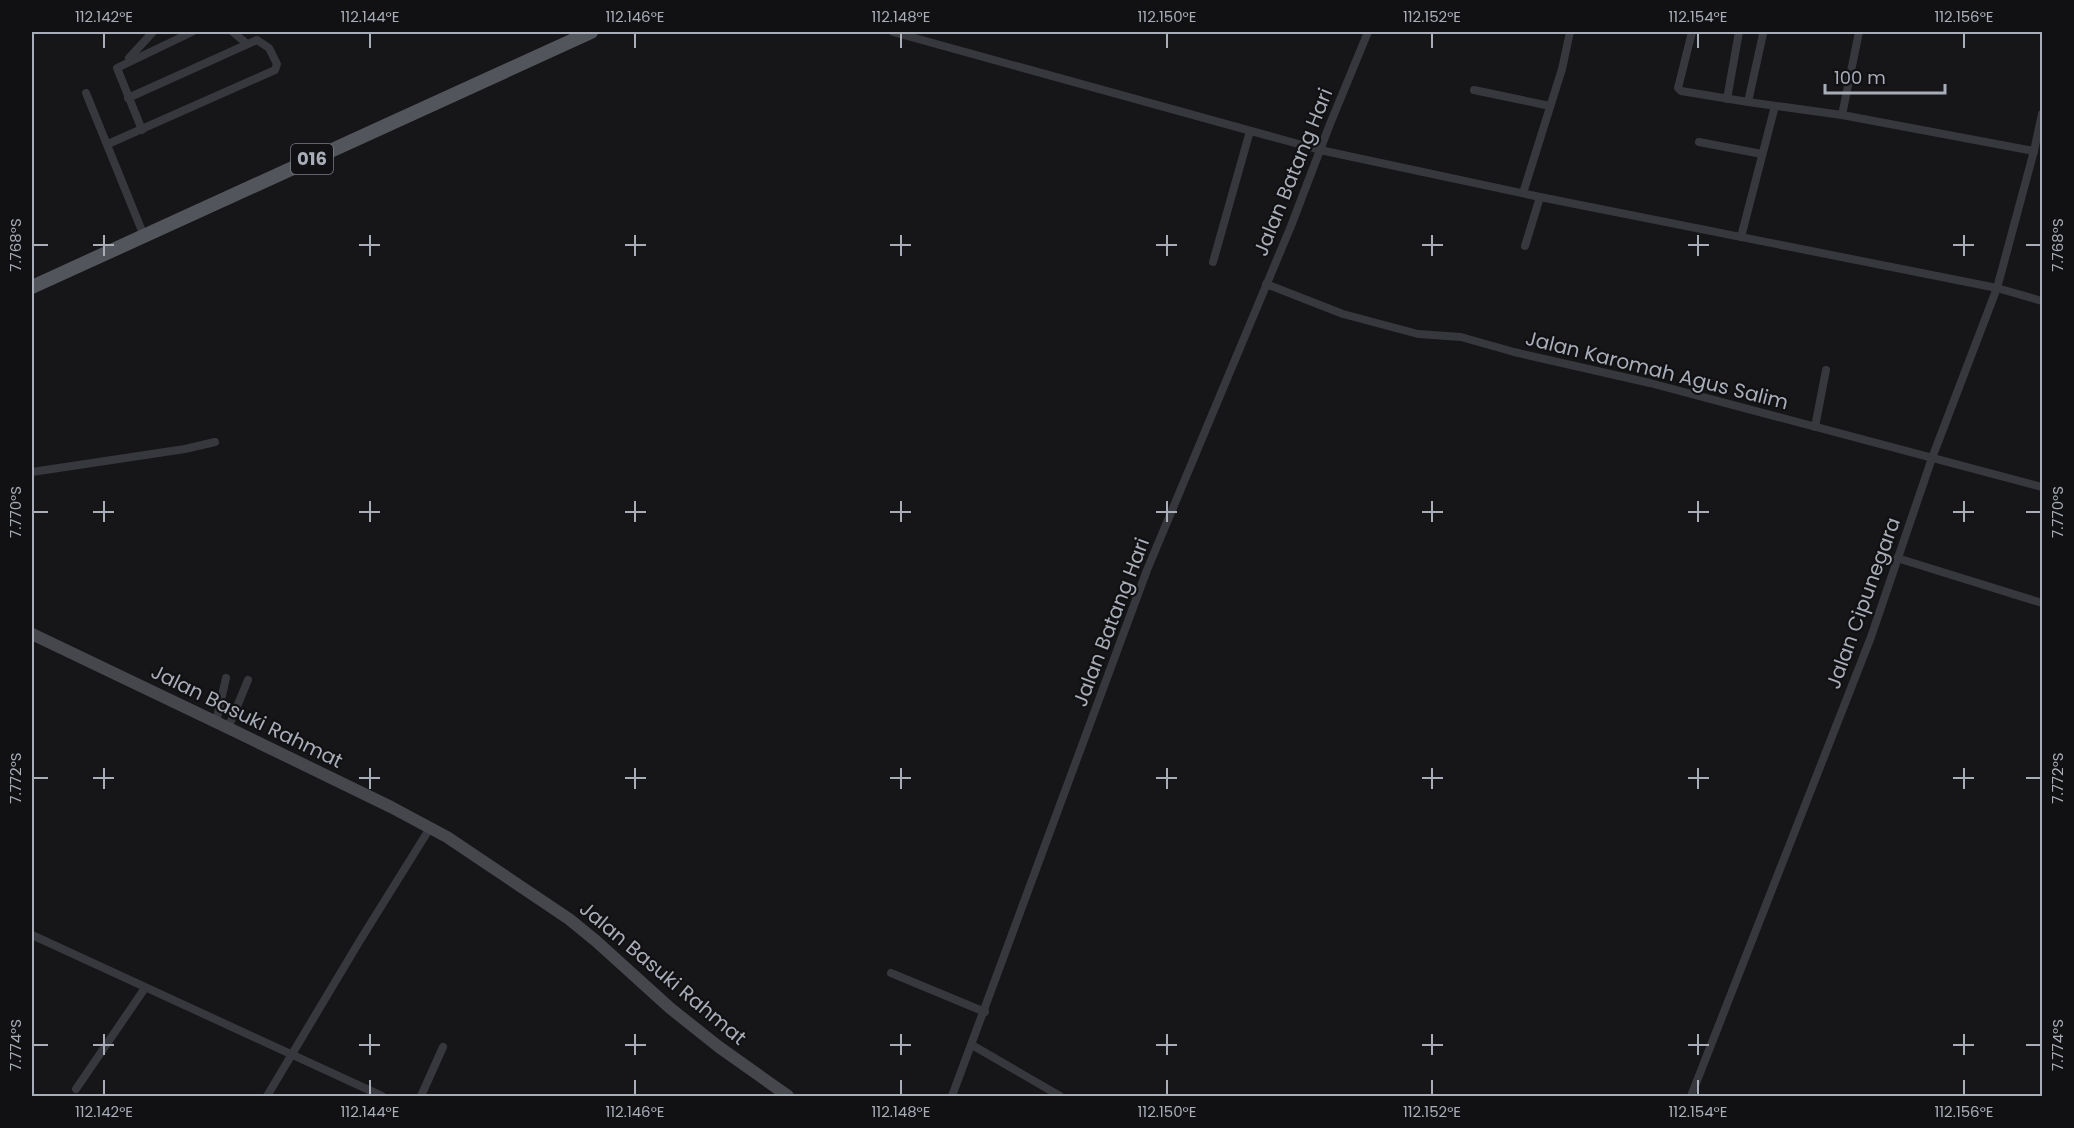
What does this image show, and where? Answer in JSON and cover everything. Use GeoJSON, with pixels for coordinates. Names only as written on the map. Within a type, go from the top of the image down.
{"type":"FeatureCollection","features":[{"type":"Feature","properties":{"kind":"main road","name":"016"},"geometry":{"type":"LineString","coordinates":[[32,286],[591,32]]}},
{"type":"Feature","properties":{"kind":"main road","name":"Jalan Basuki Rahmat"},"geometry":{"type":"LineString","coordinates":[[32,634],[430,828],[569,920],[596,941],[670,1008],[719,1047],[788,1096]]}},
{"type":"Feature","properties":{"kind":"street"},"geometry":{"type":"LineString","coordinates":[[126,62],[153,32]]}},
{"type":"Feature","properties":{"kind":"street"},"geometry":{"type":"LineString","coordinates":[[142,130],[117,71],[120,65],[192,32]]}},
{"type":"Feature","properties":{"kind":"street"},"geometry":{"type":"LineString","coordinates":[[233,32],[247,44]]}},
{"type":"Feature","properties":{"kind":"street"},"geometry":{"type":"LineString","coordinates":[[893,32],[1320,150],[1540,197],[1997,288],[2043,301]]}},
{"type":"Feature","properties":{"kind":"street","name":"Jalan Batang Hari"},"geometry":{"type":"LineString","coordinates":[[952,1096],[1147,570],[1292,226],[1368,32]]}},
{"type":"Feature","properties":{"kind":"street"},"geometry":{"type":"LineString","coordinates":[[1523,193],[1562,69],[1570,32]]}},
{"type":"Feature","properties":{"kind":"street"},"geometry":{"type":"LineString","coordinates":[[1692,32],[1678,88],[1681,91],[2038,147]]}},
{"type":"Feature","properties":{"kind":"street"},"geometry":{"type":"LineString","coordinates":[[1727,99],[1740,32]]}},
{"type":"Feature","properties":{"kind":"street"},"geometry":{"type":"LineString","coordinates":[[1842,115],[1859,32]]}},
{"type":"Feature","properties":{"kind":"street"},"geometry":{"type":"LineString","coordinates":[[1748,102],[1763,34]]}},
{"type":"Feature","properties":{"kind":"street"},"geometry":{"type":"LineString","coordinates":[[108,144],[275,70],[277,64],[267,45],[257,40],[128,98]]}},
{"type":"Feature","properties":{"kind":"street"},"geometry":{"type":"LineString","coordinates":[[1474,90],[1550,106]]}},
{"type":"Feature","properties":{"kind":"street"},"geometry":{"type":"LineString","coordinates":[[86,93],[144,236]]}},
{"type":"Feature","properties":{"kind":"street"},"geometry":{"type":"LineString","coordinates":[[1741,237],[1775,106]]}},
{"type":"Feature","properties":{"kind":"street","name":"Jalan Cipunegara"},"geometry":{"type":"LineString","coordinates":[[1691,1096],[1871,637],[1932,458],[1997,288],[2038,147],[2043,114]]}},
{"type":"Feature","properties":{"kind":"street"},"geometry":{"type":"LineString","coordinates":[[1213,262],[1250,131]]}},
{"type":"Feature","properties":{"kind":"street"},"geometry":{"type":"LineString","coordinates":[[1699,142],[1762,154]]}},
{"type":"Feature","properties":{"kind":"street"},"geometry":{"type":"LineString","coordinates":[[1525,246],[1540,197]]}},
{"type":"Feature","properties":{"kind":"street","name":"Jalan Karomah Agus Salim"},"geometry":{"type":"LineString","coordinates":[[1266,284],[1343,314],[1418,334],[1461,337],[1514,352],[1650,383],[2043,487]]}},
{"type":"Feature","properties":{"kind":"street"},"geometry":{"type":"LineString","coordinates":[[1815,427],[1826,370]]}},
{"type":"Feature","properties":{"kind":"street"},"geometry":{"type":"LineString","coordinates":[[32,472],[185,449],[215,442]]}},
{"type":"Feature","properties":{"kind":"street"},"geometry":{"type":"LineString","coordinates":[[1897,558],[2043,603]]}},
{"type":"Feature","properties":{"kind":"street"},"geometry":{"type":"LineString","coordinates":[[216,722],[226,678]]}},
{"type":"Feature","properties":{"kind":"street"},"geometry":{"type":"LineString","coordinates":[[228,728],[248,680]]}},
{"type":"Feature","properties":{"kind":"street"},"geometry":{"type":"LineString","coordinates":[[267,1096],[430,828]]}},
{"type":"Feature","properties":{"kind":"street"},"geometry":{"type":"LineString","coordinates":[[32,935],[382,1096]]}},
{"type":"Feature","properties":{"kind":"street"},"geometry":{"type":"LineString","coordinates":[[891,973],[985,1012]]}},
{"type":"Feature","properties":{"kind":"street"},"geometry":{"type":"LineString","coordinates":[[76,1089],[145,988]]}},
{"type":"Feature","properties":{"kind":"street"},"geometry":{"type":"LineString","coordinates":[[972,1045],[1060,1096]]}},
{"type":"Feature","properties":{"kind":"street"},"geometry":{"type":"LineString","coordinates":[[421,1096],[443,1047]]}}]}
